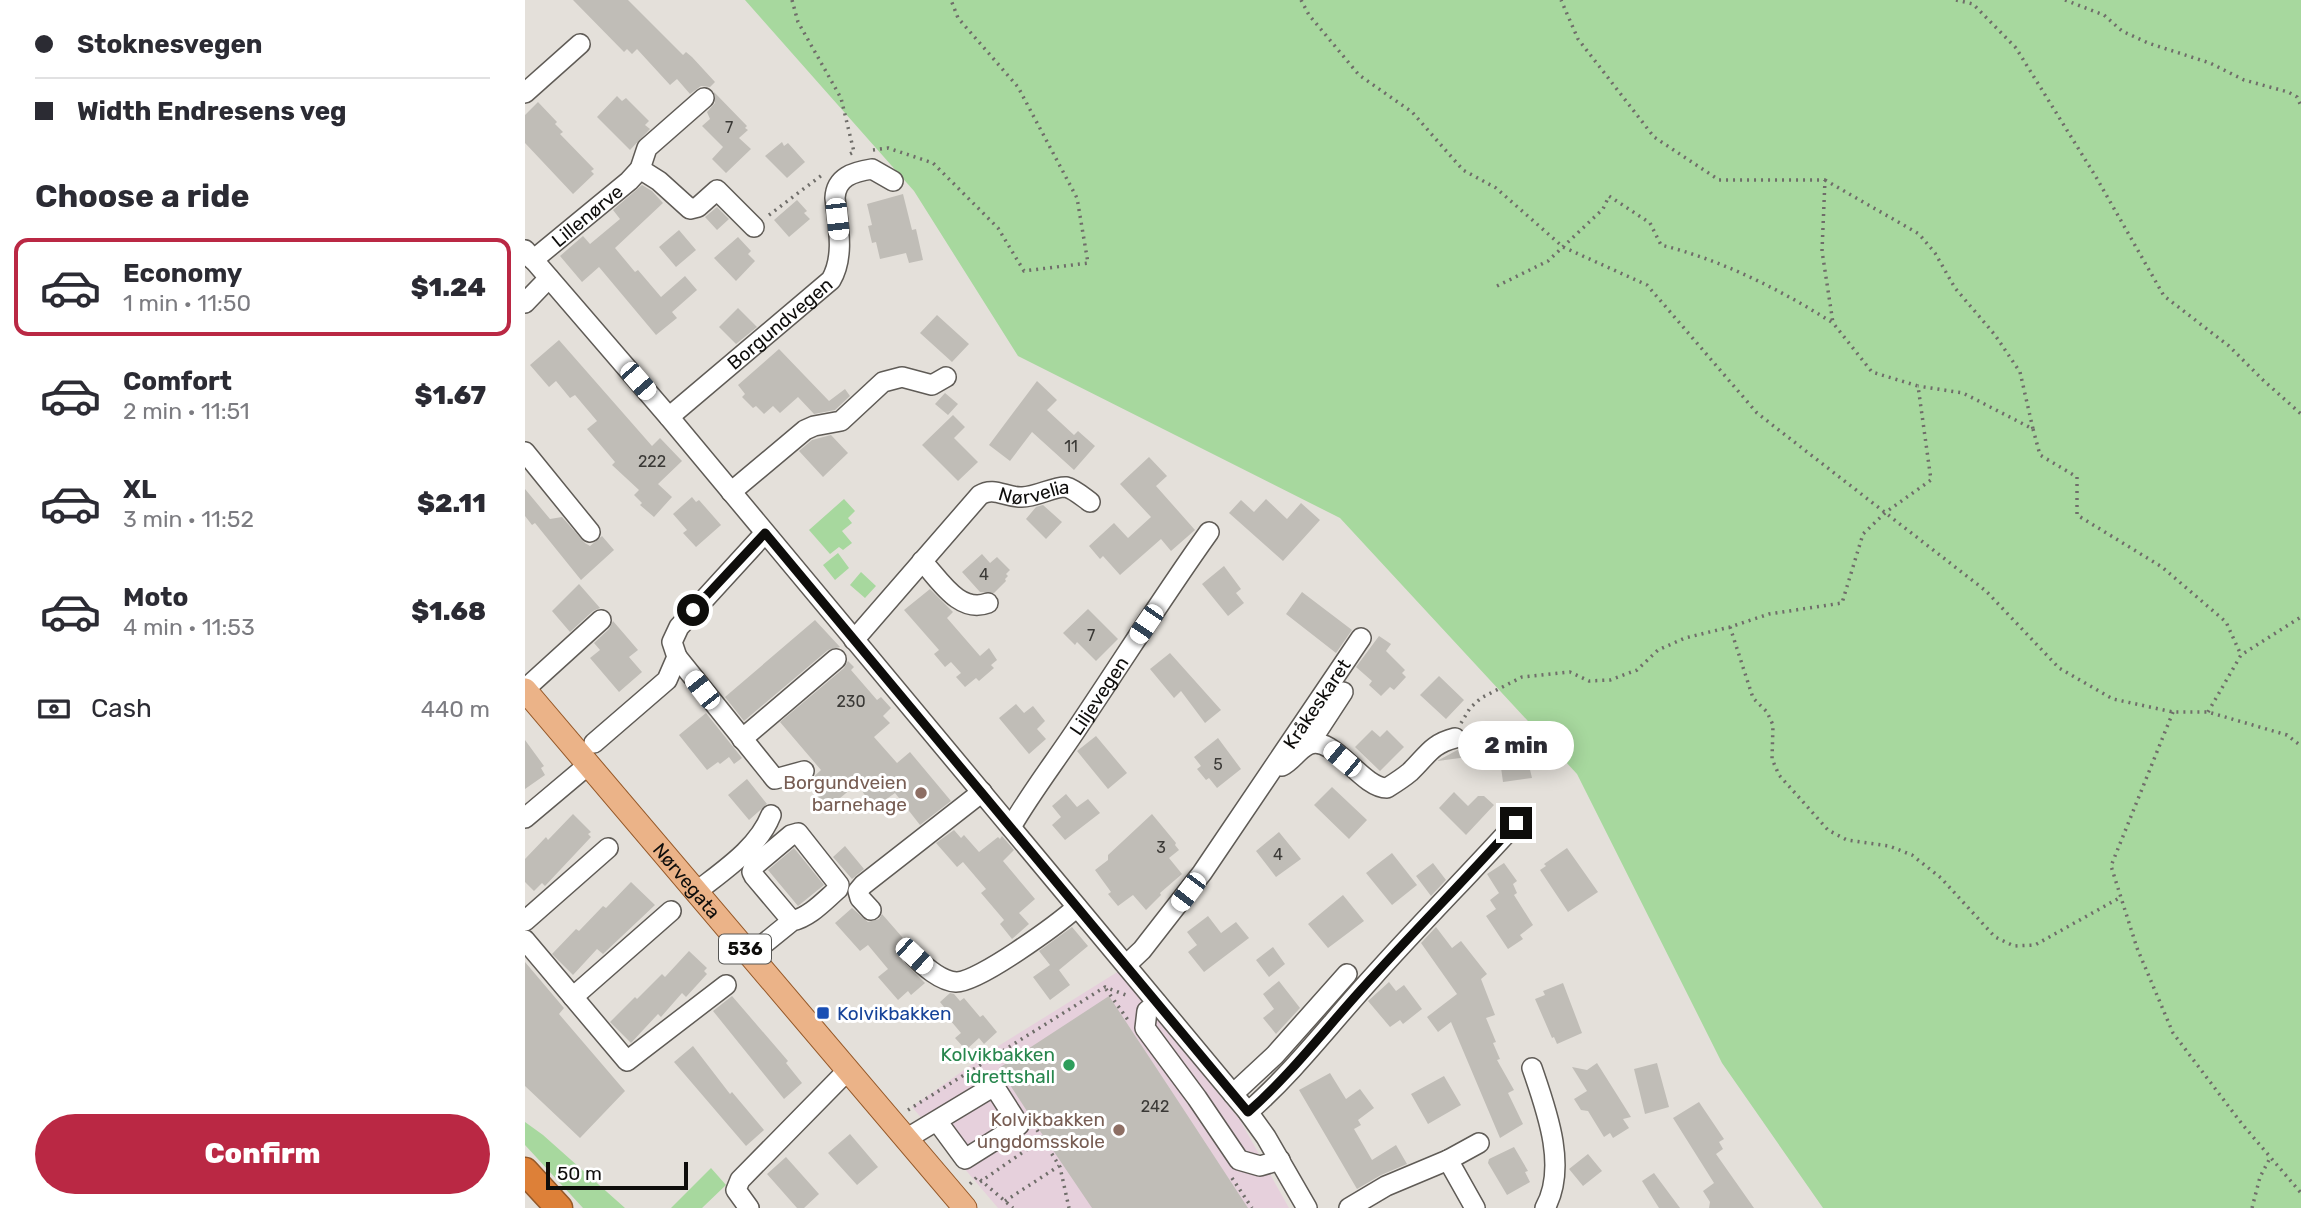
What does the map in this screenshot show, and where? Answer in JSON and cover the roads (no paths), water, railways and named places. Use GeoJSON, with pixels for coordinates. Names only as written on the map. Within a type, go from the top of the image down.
{"type":"FeatureCollection","features":[{"type":"Feature","properties":{"kind":"highway"},"geometry":{"type":"LineString","coordinates":[[525,1171],[559,1208]]}},
{"type":"Feature","properties":{"kind":"main road","name":"Nørvegata"},"geometry":{"type":"LineString","coordinates":[[525,690],[591,754],[696,892],[965,1208]]}},
{"type":"Feature","properties":{"kind":"street"},"geometry":{"type":"LineString","coordinates":[[525,93],[580,44]]}},
{"type":"Feature","properties":{"kind":"street","name":"Lillenørve"},"geometry":{"type":"LineString","coordinates":[[529,255],[629,181],[640,169],[647,149],[704,98]]}},
{"type":"Feature","properties":{"kind":"street","name":"Lillenørve"},"geometry":{"type":"LineString","coordinates":[[640,169],[659,181],[682,204],[691,209],[698,207],[717,190],[754,227]]}},
{"type":"Feature","properties":{"kind":"street","name":"Borgundvegen"},"geometry":{"type":"LineString","coordinates":[[669,417],[831,280],[838,268],[835,198],[841,180],[852,173],[871,169],[893,181]]}},
{"type":"Feature","properties":{"kind":"street"},"geometry":{"type":"LineString","coordinates":[[529,255],[669,417],[1248,1112],[1280,1160],[1307,1208]]}},
{"type":"Feature","properties":{"kind":"street"},"geometry":{"type":"LineString","coordinates":[[525,303],[549,278]]}},
{"type":"Feature","properties":{"kind":"street"},"geometry":{"type":"LineString","coordinates":[[731,492],[805,430],[814,425],[841,421],[883,382],[902,377],[932,385],[946,377]]}},
{"type":"Feature","properties":{"kind":"street"},"geometry":{"type":"LineString","coordinates":[[525,452],[590,532]]}},
{"type":"Feature","properties":{"kind":"street","name":"Nørvelia"},"geometry":{"type":"LineString","coordinates":[[850,635],[971,486]]}},
{"type":"Feature","properties":{"kind":"street","name":"Nørvelia"},"geometry":{"type":"LineString","coordinates":[[850,635],[986,491],[1020,498],[1062,487],[1069,488],[1090,502]]}},
{"type":"Feature","properties":{"kind":"street","name":"Liljevegen"},"geometry":{"type":"LineString","coordinates":[[1011,827],[1034,788],[1209,532]]}},
{"type":"Feature","properties":{"kind":"street"},"geometry":{"type":"LineString","coordinates":[[765,533],[679,627],[672,642],[677,657],[775,779],[803,771]]}},
{"type":"Feature","properties":{"kind":"street"},"geometry":{"type":"LineString","coordinates":[[922,561],[962,603],[976,606],[988,603]]}},
{"type":"Feature","properties":{"kind":"street"},"geometry":{"type":"LineString","coordinates":[[525,690],[601,620]]}},
{"type":"Feature","properties":{"kind":"street","name":"Kråkeskaret"},"geometry":{"type":"LineString","coordinates":[[1126,965],[1142,950],[1202,873],[1361,638]]}},
{"type":"Feature","properties":{"kind":"street"},"geometry":{"type":"LineString","coordinates":[[525,818],[667,680],[677,657]]}},
{"type":"Feature","properties":{"kind":"street"},"geometry":{"type":"LineString","coordinates":[[742,739],[836,659]]}},
{"type":"Feature","properties":{"kind":"street","name":"Kråkeskaret"},"geometry":{"type":"LineString","coordinates":[[1272,771],[1286,764],[1309,744],[1343,692]]}},
{"type":"Feature","properties":{"kind":"street","name":"Kråkeskaret"},"geometry":{"type":"LineString","coordinates":[[1309,744],[1327,746],[1374,785],[1387,788],[1413,770],[1440,741],[1454,738]]}},
{"type":"Feature","properties":{"kind":"street"},"geometry":{"type":"LineString","coordinates":[[871,910],[860,898],[858,891],[863,885],[982,792]]}},
{"type":"Feature","properties":{"kind":"street"},"geometry":{"type":"LineString","coordinates":[[696,892],[747,850],[766,828],[771,815]]}},
{"type":"Feature","properties":{"kind":"street"},"geometry":{"type":"LineString","coordinates":[[1248,1112],[1271,1093],[1418,926],[1516,823]]}},
{"type":"Feature","properties":{"kind":"street"},"geometry":{"type":"LineString","coordinates":[[750,955],[792,921],[810,913],[838,890],[839,886],[798,834],[791,835],[772,850],[754,866],[752,872],[792,921]]}},
{"type":"Feature","properties":{"kind":"street"},"geometry":{"type":"LineString","coordinates":[[525,921],[608,848]]}},
{"type":"Feature","properties":{"kind":"street"},"geometry":{"type":"LineString","coordinates":[[914,956],[938,975],[955,982],[972,978],[1051,929],[1077,907]]}},
{"type":"Feature","properties":{"kind":"street"},"geometry":{"type":"LineString","coordinates":[[573,997],[671,911]]}},
{"type":"Feature","properties":{"kind":"street"},"geometry":{"type":"LineString","coordinates":[[525,940],[627,1061],[726,985]]}},
{"type":"Feature","properties":{"kind":"street"},"geometry":{"type":"LineString","coordinates":[[1233,1094],[1275,1055],[1347,974]]}},
{"type":"Feature","properties":{"kind":"street"},"geometry":{"type":"LineString","coordinates":[[1157,1003],[1147,1011],[1145,1028],[1198,1098],[1239,1160],[1260,1166],[1280,1160]]}},
{"type":"Feature","properties":{"kind":"street"},"geometry":{"type":"LineString","coordinates":[[1532,1068],[1550,1129],[1555,1162],[1553,1184],[1545,1208]]}},
{"type":"Feature","properties":{"kind":"street"},"geometry":{"type":"LineString","coordinates":[[750,1208],[736,1190],[740,1180],[848,1070]]}},
{"type":"Feature","properties":{"kind":"street"},"geometry":{"type":"LineString","coordinates":[[906,1139],[937,1121]]}},
{"type":"Feature","properties":{"kind":"street"},"geometry":{"type":"LineString","coordinates":[[1349,1208],[1386,1186],[1448,1160],[1479,1143]]}},
{"type":"Feature","properties":{"kind":"street"},"geometry":{"type":"LineString","coordinates":[[1448,1160],[1475,1208]]}},
{"type":"Feature","properties":{"kind":"place","name":"Borgundveien barnehage"},"geometry":{"type":"Point","coordinates":[921,793]}},
{"type":"Feature","properties":{"kind":"place","name":"Kolvikbakken"},"geometry":{"type":"Point","coordinates":[823,1013]}},
{"type":"Feature","properties":{"kind":"place","name":"Kolvikbakken idrettshall"},"geometry":{"type":"Point","coordinates":[1069,1065]}},
{"type":"Feature","properties":{"kind":"place","name":"Kolvikbakken ungdomsskole"},"geometry":{"type":"Point","coordinates":[1119,1130]}}]}
